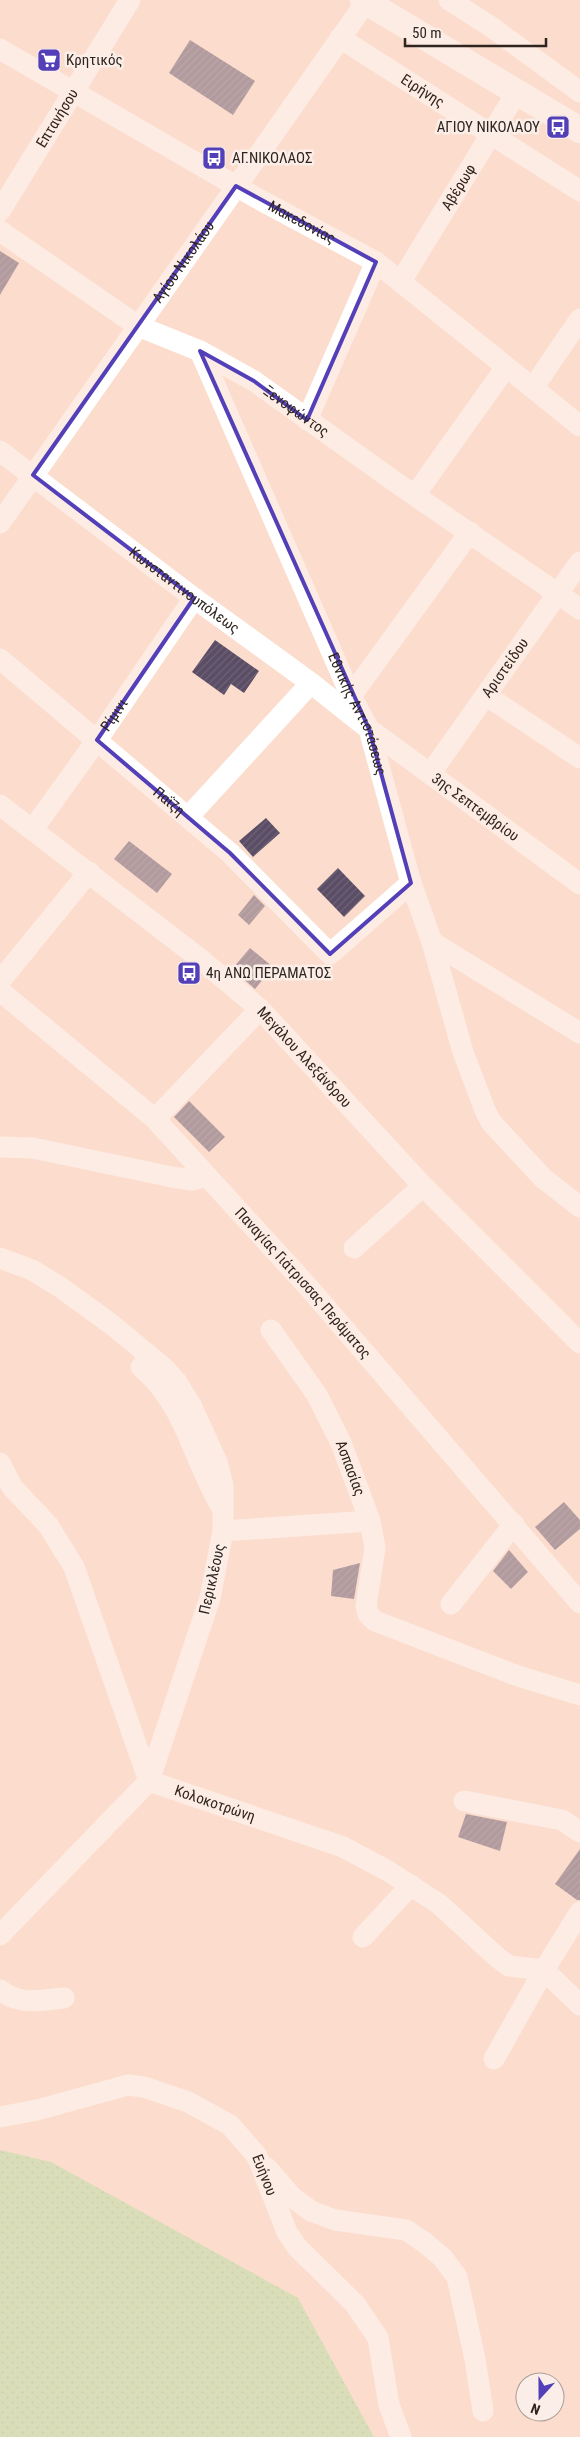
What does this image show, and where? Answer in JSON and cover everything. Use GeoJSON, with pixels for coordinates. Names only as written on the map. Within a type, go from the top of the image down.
{"type":"FeatureCollection","features":[{"type":"Feature","properties":{"kind":"main road"},"geometry":{"type":"LineString","coordinates":[[365,1],[580,130]]}},
{"type":"Feature","properties":{"kind":"street","name":"Επτανήσου"},"geometry":{"type":"LineString","coordinates":[[0,211],[130,0]]}},
{"type":"Feature","properties":{"kind":"street"},"geometry":{"type":"LineString","coordinates":[[449,0],[490,26],[580,92]]}},
{"type":"Feature","properties":{"kind":"street","name":"Αγίου Νικολάου"},"geometry":{"type":"LineString","coordinates":[[0,523],[365,1]]}},
{"type":"Feature","properties":{"kind":"street","name":"Ειρήνης"},"geometry":{"type":"LineString","coordinates":[[340,38],[580,191]]}},
{"type":"Feature","properties":{"kind":"street","name":"Μακεδονίας"},"geometry":{"type":"LineString","coordinates":[[0,49],[73,94],[376,262],[580,426]]}},
{"type":"Feature","properties":{"kind":"street","name":"Αβέρωφ"},"geometry":{"type":"LineString","coordinates":[[401,281],[516,92]]}},
{"type":"Feature","properties":{"kind":"street","name":"Ξενοφώντος"},"geometry":{"type":"LineString","coordinates":[[0,231],[138,326],[200,351],[254,381],[307,420],[580,608]]}},
{"type":"Feature","properties":{"kind":"street"},"geometry":{"type":"LineString","coordinates":[[307,420],[376,262]]}},
{"type":"Feature","properties":{"kind":"street"},"geometry":{"type":"LineString","coordinates":[[533,388],[580,319]]}},
{"type":"Feature","properties":{"kind":"street","name":"Εθνικής Αντιστάσεως"},"geometry":{"type":"LineString","coordinates":[[200,351],[351,696],[369,730],[411,883],[432,942],[463,1052],[477,1092],[491,1122],[543,1178],[580,1207]]}},
{"type":"Feature","properties":{"kind":"street"},"geometry":{"type":"LineString","coordinates":[[415,495],[506,367]]}},
{"type":"Feature","properties":{"kind":"street","name":"Κωνσταντινουπόλεως"},"geometry":{"type":"LineString","coordinates":[[0,451],[194,598],[311,683],[369,730]]}},
{"type":"Feature","properties":{"kind":"street"},"geometry":{"type":"LineString","coordinates":[[351,696],[470,532]]}},
{"type":"Feature","properties":{"kind":"street","name":"Αριστείδου"},"geometry":{"type":"LineString","coordinates":[[430,774],[580,562]]}},
{"type":"Feature","properties":{"kind":"street","name":"Ρίμινι"},"geometry":{"type":"LineString","coordinates":[[33,829],[97,740],[194,598]]}},
{"type":"Feature","properties":{"kind":"street","name":"Παΐζη"},"geometry":{"type":"LineString","coordinates":[[0,659],[189,816],[230,853],[330,954],[411,883]]}},
{"type":"Feature","properties":{"kind":"street"},"geometry":{"type":"LineString","coordinates":[[189,816],[311,683]]}},
{"type":"Feature","properties":{"kind":"street"},"geometry":{"type":"LineString","coordinates":[[487,696],[580,758]]}},
{"type":"Feature","properties":{"kind":"street","name":"3ης Σεπτεμβρίου"},"geometry":{"type":"LineString","coordinates":[[369,730],[580,884]]}},
{"type":"Feature","properties":{"kind":"street","name":"Μεγάλου Αλεξάνδρου"},"geometry":{"type":"LineString","coordinates":[[0,805],[200,958],[260,1009],[423,1186],[580,1342]]}},
{"type":"Feature","properties":{"kind":"street"},"geometry":{"type":"LineString","coordinates":[[0,981],[89,872]]}},
{"type":"Feature","properties":{"kind":"street"},"geometry":{"type":"LineString","coordinates":[[432,942],[580,1032]]}},
{"type":"Feature","properties":{"kind":"street","name":"Παναγίας Γιάτρισσας Περάματος"},"geometry":{"type":"LineString","coordinates":[[0,992],[155,1120],[310,1289],[580,1603]]}},
{"type":"Feature","properties":{"kind":"street"},"geometry":{"type":"LineString","coordinates":[[155,1120],[260,1009]]}},
{"type":"Feature","properties":{"kind":"street"},"geometry":{"type":"LineString","coordinates":[[0,1147],[33,1148],[192,1180],[207,1176]]}},
{"type":"Feature","properties":{"kind":"street"},"geometry":{"type":"LineString","coordinates":[[354,1248],[423,1186]]}},
{"type":"Feature","properties":{"kind":"street","name":"Περικλέους"},"geometry":{"type":"LineString","coordinates":[[0,1259],[32,1270],[60,1287],[111,1324],[162,1366],[176,1381],[191,1405],[222,1477],[222,1531],[210,1598],[150,1781],[0,1935]]}},
{"type":"Feature","properties":{"kind":"street","name":"Ασπασίας"},"geometry":{"type":"LineString","coordinates":[[271,1330],[317,1395],[341,1443],[370,1521],[375,1548],[366,1606],[368,1614],[375,1621],[518,1676],[580,1695]]}},
{"type":"Feature","properties":{"kind":"street"},"geometry":{"type":"LineString","coordinates":[[0,1463],[6,1488],[48,1525],[74,1567],[150,1781]]}},
{"type":"Feature","properties":{"kind":"street"},"geometry":{"type":"LineString","coordinates":[[222,1531],[370,1521]]}},
{"type":"Feature","properties":{"kind":"street"},"geometry":{"type":"LineString","coordinates":[[451,1604],[514,1524]]}},
{"type":"Feature","properties":{"kind":"street","name":"Κολοκοτρώνη"},"geometry":{"type":"LineString","coordinates":[[150,1781],[342,1848],[411,1885],[440,1904],[509,1966],[544,1970]]}},
{"type":"Feature","properties":{"kind":"street"},"geometry":{"type":"LineString","coordinates":[[464,1801],[562,1820],[580,1832]]}},
{"type":"Feature","properties":{"kind":"street"},"geometry":{"type":"LineString","coordinates":[[363,1937],[411,1885]]}},
{"type":"Feature","properties":{"kind":"street"},"geometry":{"type":"LineString","coordinates":[[494,2059],[544,1970],[580,1912]]}},
{"type":"Feature","properties":{"kind":"street"},"geometry":{"type":"LineString","coordinates":[[544,1970],[580,2004]]}},
{"type":"Feature","properties":{"kind":"street"},"geometry":{"type":"LineString","coordinates":[[0,1990],[10,1998],[26,2002],[64,1998]]}},
{"type":"Feature","properties":{"kind":"street","name":"Ευήνου"},"geometry":{"type":"LineString","coordinates":[[0,2117],[37,2110],[128,2085],[144,2087],[188,2102],[230,2125],[256,2156],[281,2219],[292,2240],[310,2262],[355,2304],[378,2338],[389,2405],[400,2437]]}},
{"type":"Feature","properties":{"kind":"street"},"geometry":{"type":"LineString","coordinates":[[256,2156],[292,2197],[311,2211],[335,2220],[406,2230],[443,2258],[457,2277],[475,2359],[483,2410]]}},
{"type":"Feature","properties":{"kind":"highlighted area"},"geometry":{"type":"Polygon","coordinates":[[[236,186],[376,262],[307,420],[254,381],[200,351],[369,729],[411,883],[330,954],[230,853],[97,740],[194,598],[33,475],[236,186]]]}},
{"type":"Feature","properties":{"kind":"green space"},"geometry":{"type":"Polygon","coordinates":[[[0,2150],[51,2162],[298,2298],[374,2437],[0,2437],[0,2150]]]}},
{"type":"Feature","properties":{"kind":"building"},"geometry":{"type":"Polygon","coordinates":[[[190,40],[255,81],[233,115],[169,73],[190,40]]]}},
{"type":"Feature","properties":{"kind":"building"},"geometry":{"type":"Polygon","coordinates":[[[0,251],[19,263],[0,295],[0,251]]]}},
{"type":"Feature","properties":{"kind":"building"},"geometry":{"type":"Polygon","coordinates":[[[215,640],[259,671],[244,693],[231,684],[224,695],[192,672],[215,640]]]}},
{"type":"Feature","properties":{"kind":"building"},"geometry":{"type":"Polygon","coordinates":[[[266,818],[280,833],[253,857],[239,841],[266,818]]]}},
{"type":"Feature","properties":{"kind":"building"},"geometry":{"type":"Polygon","coordinates":[[[129,841],[172,874],[157,893],[114,859],[129,841]]]}},
{"type":"Feature","properties":{"kind":"building"},"geometry":{"type":"Polygon","coordinates":[[[338,868],[365,896],[344,917],[317,889],[338,868]]]}},
{"type":"Feature","properties":{"kind":"building"},"geometry":{"type":"Polygon","coordinates":[[[254,895],[265,906],[249,925],[238,915],[254,895]]]}},
{"type":"Feature","properties":{"kind":"building"},"geometry":{"type":"Polygon","coordinates":[[[250,948],[273,967],[255,989],[232,969],[250,948]]]}},
{"type":"Feature","properties":{"kind":"building"},"geometry":{"type":"Polygon","coordinates":[[[189,1101],[225,1137],[209,1152],[174,1117],[189,1101]]]}},
{"type":"Feature","properties":{"kind":"building"},"geometry":{"type":"Polygon","coordinates":[[[564,1502],[580,1520],[580,1529],[555,1550],[535,1527],[564,1502]]]}},
{"type":"Feature","properties":{"kind":"building"},"geometry":{"type":"Polygon","coordinates":[[[509,1550],[528,1572],[511,1589],[493,1571],[509,1550]]]}},
{"type":"Feature","properties":{"kind":"building"},"geometry":{"type":"Polygon","coordinates":[[[360,1563],[354,1599],[331,1596],[333,1570],[360,1563]]]}},
{"type":"Feature","properties":{"kind":"building"},"geometry":{"type":"Polygon","coordinates":[[[466,1814],[507,1822],[500,1851],[458,1837],[466,1814]]]}},
{"type":"Feature","properties":{"kind":"building"},"geometry":{"type":"Polygon","coordinates":[[[580,1849],[580,1900],[577,1900],[555,1884],[580,1849]]]}},
{"type":"Feature","properties":{"kind":"place","name":"Κρητικός"},"geometry":{"type":"Point","coordinates":[49,60]}},
{"type":"Feature","properties":{"kind":"place","name":"ΑΓΙΟΥ ΝΙΚΟΛΑΟΥ"},"geometry":{"type":"Point","coordinates":[558,127]}},
{"type":"Feature","properties":{"kind":"place","name":"ΑΓ.ΝΙΚΟΛΑΟΣ"},"geometry":{"type":"Point","coordinates":[214,158]}},
{"type":"Feature","properties":{"kind":"place","name":"4η ΑΝΩ ΠΕΡΑΜΑΤΟΣ"},"geometry":{"type":"Point","coordinates":[189,973]}}]}
